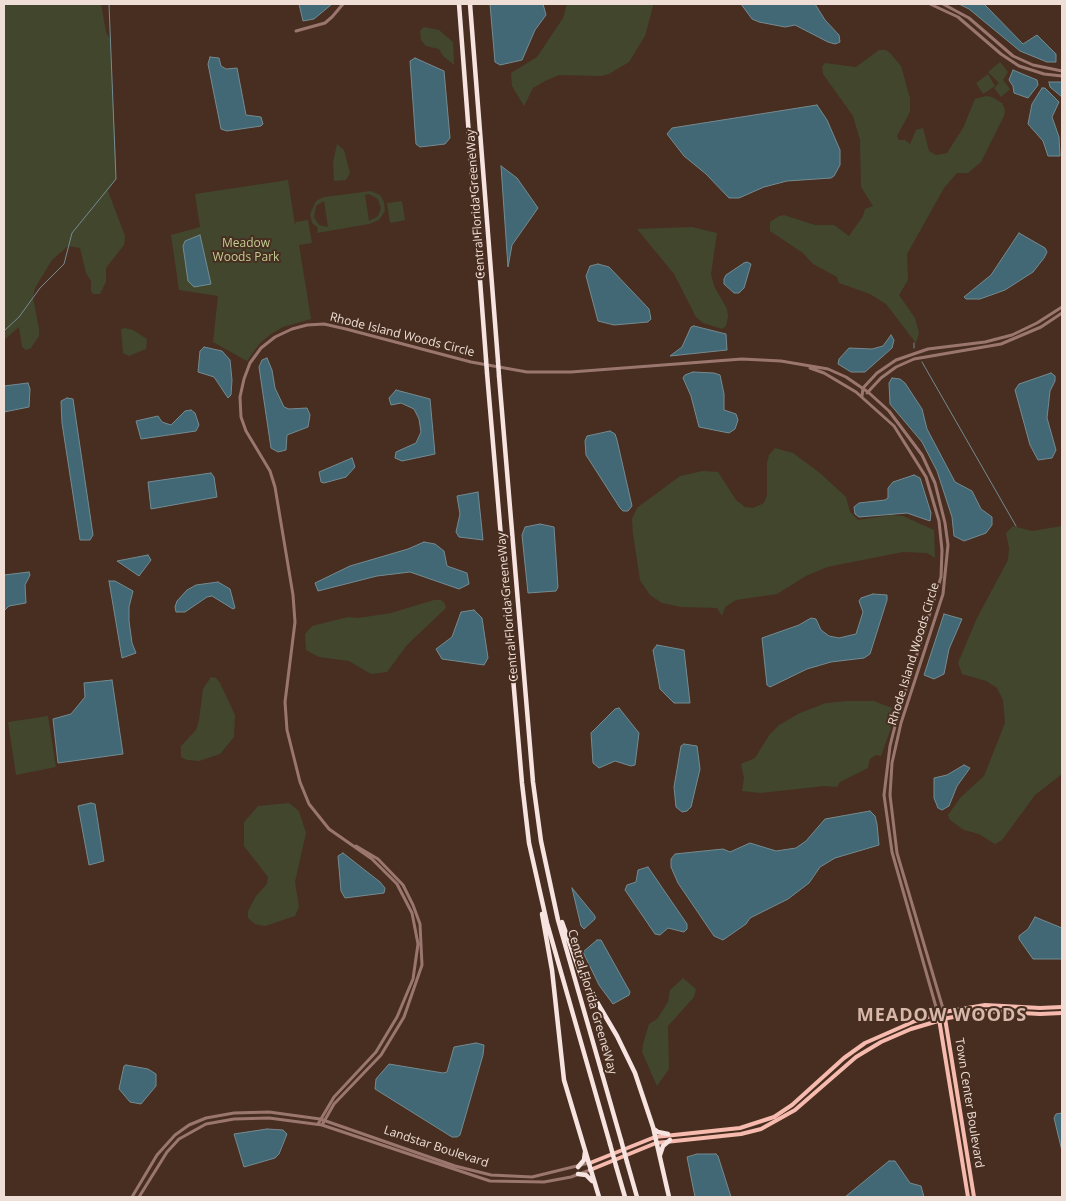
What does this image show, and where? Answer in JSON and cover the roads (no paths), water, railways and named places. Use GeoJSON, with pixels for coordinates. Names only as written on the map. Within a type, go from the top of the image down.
{"type":"FeatureCollection","features":[{"type":"Feature","properties":{"kind":"highway","name":"Central Florida GreeneWay"},"geometry":{"type":"LineString","coordinates":[[458,4],[522,783],[537,883],[625,1197]]}},
{"type":"Feature","properties":{"kind":"highway","name":"Central Florida GreeneWay"},"geometry":{"type":"LineString","coordinates":[[471,4],[499,376],[532,773],[540,841],[556,914],[637,1197]]}},
{"type":"Feature","properties":{"kind":"highway"},"geometry":{"type":"LineString","coordinates":[[540,841],[573,957],[627,1054],[656,1137],[659,1159],[669,1197]]}},
{"type":"Feature","properties":{"kind":"highway"},"geometry":{"type":"LineString","coordinates":[[537,883],[552,970],[564,1080],[599,1197]]}},
{"type":"Feature","properties":{"kind":"highway"},"geometry":{"type":"LineString","coordinates":[[653,1127],[658,1132],[668,1134]]}},
{"type":"Feature","properties":{"kind":"highway"},"geometry":{"type":"LineString","coordinates":[[659,1159],[662,1149],[670,1140]]}},
{"type":"Feature","properties":{"kind":"highway"},"geometry":{"type":"LineString","coordinates":[[578,1167],[584,1160],[585,1150]]}},
{"type":"Feature","properties":{"kind":"highway"},"geometry":{"type":"LineString","coordinates":[[578,1174],[586,1175],[594,1184]]}},
{"type":"Feature","properties":{"kind":"main road","name":"Landstar Boulevard"},"geometry":{"type":"LineString","coordinates":[[590,1163],[668,1134],[740,1128],[774,1117],[792,1105],[844,1058],[865,1043],[890,1030],[944,1012],[985,1005],[1040,1008],[1062,1006]]}},
{"type":"Feature","properties":{"kind":"main road","name":"Landstar Boulevard"},"geometry":{"type":"LineString","coordinates":[[590,1170],[656,1143],[670,1140],[741,1134],[761,1129],[795,1110],[837,1072],[868,1049],[893,1036],[939,1020],[986,1011],[1040,1014],[1062,1013]]}},
{"type":"Feature","properties":{"kind":"main road","name":"Town Center Boulevard"},"geometry":{"type":"LineString","coordinates":[[944,1012],[974,1197]]}},
{"type":"Feature","properties":{"kind":"main road","name":"Town Center Boulevard"},"geometry":{"type":"LineString","coordinates":[[938,1014],[968,1197]]}},
{"type":"Feature","properties":{"kind":"street"},"geometry":{"type":"LineString","coordinates":[[296,31],[325,23],[343,4]]}},
{"type":"Feature","properties":{"kind":"street"},"geometry":{"type":"LineString","coordinates":[[930,4],[958,17],[1014,63],[1044,74],[1062,76]]}},
{"type":"Feature","properties":{"kind":"street"},"geometry":{"type":"LineString","coordinates":[[943,4],[969,18],[1013,56],[1033,65],[1062,71]]}},
{"type":"Feature","properties":{"kind":"street"},"geometry":{"type":"LineString","coordinates":[[862,396],[863,388],[884,369],[910,354],[928,349],[985,342],[1012,335],[1037,323],[1062,307]]}},
{"type":"Feature","properties":{"kind":"street"},"geometry":{"type":"LineString","coordinates":[[862,396],[881,378],[914,359],[1001,344],[1041,328],[1062,313]]}},
{"type":"Feature","properties":{"kind":"street","name":"Rhode Island Woods Circle"},"geometry":{"type":"LineString","coordinates":[[320,1125],[334,1096],[376,1052],[388,1033],[413,979],[418,949],[412,913],[396,884],[372,859],[344,840],[323,822],[310,804],[300,782],[287,730],[285,702],[295,622],[293,595],[275,486],[270,472],[246,431],[240,407],[244,379],[250,364],[261,348],[275,337],[292,328],[324,324],[471,362],[527,372],[571,372],[742,359],[781,361],[828,370],[846,377],[868,392],[888,411],[908,433],[925,461],[935,484],[945,523],[948,552],[946,582],[895,747],[890,795],[896,853],[944,1012]]}},
{"type":"Feature","properties":{"kind":"street","name":"Rhode Island Woods Circle"},"geometry":{"type":"LineString","coordinates":[[800,364],[824,373],[862,396],[894,426],[917,459],[933,497],[942,538],[941,577],[896,722],[890,746],[884,795],[892,852],[938,1014]]}},
{"type":"Feature","properties":{"kind":"street","name":"Rhode Island Woods Circle"},"geometry":{"type":"LineString","coordinates":[[322,1119],[381,1055],[404,1017],[422,965],[420,924],[413,904],[403,885],[378,859],[344,840]]}},
{"type":"Feature","properties":{"kind":"street","name":"Landstar Boulevard"},"geometry":{"type":"LineString","coordinates":[[132,1197],[163,1147],[189,1125],[218,1115],[256,1112],[322,1119],[487,1175],[532,1177],[590,1163]]}},
{"type":"Feature","properties":{"kind":"street"},"geometry":{"type":"LineString","coordinates":[[954,1115],[961,1114]]}},
{"type":"Feature","properties":{"kind":"street","name":"Landstar Boulevard"},"geometry":{"type":"LineString","coordinates":[[139,1197],[167,1152],[179,1139],[206,1124],[234,1119],[264,1118],[320,1125],[490,1181],[544,1182],[590,1170]]}},
{"type":"Feature","properties":{"kind":"water"},"geometry":{"type":"Polygon","coordinates":[[[299,4],[332,4],[314,19],[303,21],[299,4]]]}},
{"type":"Feature","properties":{"kind":"water"},"geometry":{"type":"Polygon","coordinates":[[[490,4],[543,4],[546,15],[535,30],[522,60],[500,65],[495,62],[490,4]]]}},
{"type":"Feature","properties":{"kind":"water"},"geometry":{"type":"Polygon","coordinates":[[[741,4],[815,4],[825,20],[839,35],[840,42],[835,44],[828,42],[795,25],[785,27],[759,22],[752,19],[741,4]]]}},
{"type":"Feature","properties":{"kind":"water"},"geometry":{"type":"Polygon","coordinates":[[[959,4],[984,4],[1023,44],[1037,35],[1056,54],[1056,62],[1047,62],[1020,51],[969,9],[959,4]]]}},
{"type":"Feature","properties":{"kind":"water"},"geometry":{"type":"Polygon","coordinates":[[[210,57],[219,58],[221,66],[226,69],[237,68],[246,115],[261,117],[263,124],[261,126],[227,131],[221,129],[208,64],[210,57]]]}},
{"type":"Feature","properties":{"kind":"water"},"geometry":{"type":"Polygon","coordinates":[[[415,58],[444,71],[450,138],[445,144],[420,147],[416,144],[410,61],[415,58]]]}},
{"type":"Feature","properties":{"kind":"water"},"geometry":{"type":"Polygon","coordinates":[[[1013,70],[1037,80],[1038,85],[1028,98],[1014,93],[1013,86],[1009,80],[1013,70]]]}},
{"type":"Feature","properties":{"kind":"water"},"geometry":{"type":"Polygon","coordinates":[[[1049,82],[1062,82],[1062,97],[1050,87],[1049,82]]]}},
{"type":"Feature","properties":{"kind":"water"},"geometry":{"type":"Polygon","coordinates":[[[1042,88],[1045,88],[1059,102],[1052,117],[1059,137],[1060,156],[1048,156],[1043,141],[1028,124],[1032,104],[1042,88]]]}},
{"type":"Feature","properties":{"kind":"water"},"geometry":{"type":"Polygon","coordinates":[[[817,105],[827,120],[840,150],[840,165],[834,176],[831,178],[787,181],[764,187],[739,198],[729,198],[706,174],[684,156],[667,134],[672,128],[817,105]]]}},
{"type":"Feature","properties":{"kind":"water"},"geometry":{"type":"Polygon","coordinates":[[[501,166],[517,178],[538,208],[512,245],[508,267],[501,166]]]}},
{"type":"Feature","properties":{"kind":"water"},"geometry":{"type":"Polygon","coordinates":[[[1019,233],[1045,248],[1047,252],[1033,272],[1005,290],[980,299],[966,299],[964,297],[991,275],[1019,233]]]}},
{"type":"Feature","properties":{"kind":"water"},"geometry":{"type":"Polygon","coordinates":[[[200,235],[211,284],[194,287],[188,281],[183,246],[185,241],[200,235]]]}},
{"type":"Feature","properties":{"kind":"water"},"geometry":{"type":"Polygon","coordinates":[[[744,263],[751,264],[744,288],[739,293],[734,293],[724,284],[724,279],[726,275],[744,263]]]}},
{"type":"Feature","properties":{"kind":"water"},"geometry":{"type":"Polygon","coordinates":[[[598,264],[609,267],[649,309],[651,319],[648,322],[614,325],[598,321],[586,276],[590,266],[598,264]]]}},
{"type":"Feature","properties":{"kind":"water"},"geometry":{"type":"Polygon","coordinates":[[[694,326],[726,334],[727,350],[670,356],[682,347],[691,327],[694,326]]]}},
{"type":"Feature","properties":{"kind":"water"},"geometry":{"type":"Polygon","coordinates":[[[891,335],[894,340],[892,348],[865,372],[851,372],[838,364],[839,359],[849,348],[872,349],[883,346],[891,335]]]}},
{"type":"Feature","properties":{"kind":"water"},"geometry":{"type":"Polygon","coordinates":[[[204,347],[222,351],[230,360],[232,380],[231,395],[228,398],[214,377],[198,372],[200,351],[204,347]]]}},
{"type":"Feature","properties":{"kind":"water"},"geometry":{"type":"Polygon","coordinates":[[[267,358],[272,370],[275,388],[284,407],[289,409],[307,408],[310,415],[308,427],[287,435],[286,450],[278,452],[271,448],[259,367],[262,360],[267,358]]]}},
{"type":"Feature","properties":{"kind":"water"},"geometry":{"type":"Polygon","coordinates":[[[693,372],[720,375],[724,394],[724,410],[736,414],[738,420],[735,429],[729,433],[699,427],[691,396],[683,378],[685,375],[693,372]]]}},
{"type":"Feature","properties":{"kind":"water"},"geometry":{"type":"Polygon","coordinates":[[[1051,373],[1055,376],[1055,381],[1050,391],[1047,418],[1056,450],[1052,458],[1038,460],[1030,445],[1015,390],[1019,384],[1051,373]]]}},
{"type":"Feature","properties":{"kind":"water"},"geometry":{"type":"Polygon","coordinates":[[[892,378],[900,379],[905,383],[922,409],[927,429],[955,482],[972,491],[981,509],[992,517],[992,525],[986,533],[964,541],[954,536],[952,517],[937,471],[922,442],[890,404],[889,383],[892,378]]]}},
{"type":"Feature","properties":{"kind":"water"},"geometry":{"type":"Polygon","coordinates":[[[28,383],[30,389],[29,407],[4,412],[4,386],[28,383]]]}},
{"type":"Feature","properties":{"kind":"water"},"geometry":{"type":"Polygon","coordinates":[[[396,390],[430,399],[435,454],[402,461],[395,458],[396,452],[416,443],[421,432],[419,419],[414,409],[401,403],[391,405],[389,398],[396,390]]]}},
{"type":"Feature","properties":{"kind":"water"},"geometry":{"type":"Polygon","coordinates":[[[67,398],[73,399],[93,535],[90,540],[80,540],[62,423],[61,401],[67,398]]]}},
{"type":"Feature","properties":{"kind":"water"},"geometry":{"type":"Polygon","coordinates":[[[191,410],[195,413],[199,425],[196,431],[141,439],[136,421],[158,416],[162,422],[171,425],[185,411],[191,410]]]}},
{"type":"Feature","properties":{"kind":"water"},"geometry":{"type":"Polygon","coordinates":[[[610,431],[615,434],[617,440],[632,506],[628,511],[623,511],[620,508],[586,455],[585,441],[587,436],[610,431]]]}},
{"type":"Feature","properties":{"kind":"water"},"geometry":{"type":"Polygon","coordinates":[[[352,458],[355,467],[346,477],[324,483],[321,482],[319,472],[352,458]]]}},
{"type":"Feature","properties":{"kind":"water"},"geometry":{"type":"Polygon","coordinates":[[[211,473],[214,477],[217,497],[151,509],[148,482],[211,473]]]}},
{"type":"Feature","properties":{"kind":"water"},"geometry":{"type":"Polygon","coordinates":[[[914,475],[920,478],[931,513],[930,521],[907,513],[859,517],[855,514],[854,507],[859,503],[885,500],[888,498],[888,488],[893,482],[914,475]]]}},
{"type":"Feature","properties":{"kind":"water"},"geometry":{"type":"Polygon","coordinates":[[[478,492],[483,540],[459,537],[456,532],[460,514],[457,496],[478,492]]]}},
{"type":"Feature","properties":{"kind":"water"},"geometry":{"type":"Polygon","coordinates":[[[540,524],[554,527],[558,587],[556,591],[528,593],[522,535],[525,527],[540,524]]]}},
{"type":"Feature","properties":{"kind":"water"},"geometry":{"type":"Polygon","coordinates":[[[424,542],[435,544],[444,551],[447,566],[467,573],[469,584],[459,589],[410,572],[377,576],[318,591],[315,583],[350,566],[408,549],[424,542]]]}},
{"type":"Feature","properties":{"kind":"water"},"geometry":{"type":"Polygon","coordinates":[[[148,555],[151,560],[139,576],[117,561],[148,555]]]}},
{"type":"Feature","properties":{"kind":"water"},"geometry":{"type":"Polygon","coordinates":[[[29,572],[30,575],[25,585],[26,603],[9,606],[4,611],[4,575],[29,572]]]}},
{"type":"Feature","properties":{"kind":"water"},"geometry":{"type":"Polygon","coordinates":[[[109,581],[115,581],[133,591],[129,607],[129,621],[132,643],[136,653],[122,658],[109,581]]]}},
{"type":"Feature","properties":{"kind":"water"},"geometry":{"type":"Polygon","coordinates":[[[218,582],[230,589],[235,608],[233,609],[212,596],[207,597],[185,612],[176,612],[177,601],[187,590],[196,585],[218,582]]]}},
{"type":"Feature","properties":{"kind":"water"},"geometry":{"type":"Polygon","coordinates":[[[873,594],[887,595],[887,600],[870,654],[864,658],[831,662],[807,669],[770,687],[767,685],[762,638],[799,625],[811,618],[816,619],[821,630],[829,636],[839,638],[856,634],[863,612],[859,601],[861,598],[873,594]]]}},
{"type":"Feature","properties":{"kind":"water"},"geometry":{"type":"Polygon","coordinates":[[[474,610],[482,618],[488,658],[484,665],[442,659],[436,649],[452,637],[461,612],[474,610]]]}},
{"type":"Feature","properties":{"kind":"water"},"geometry":{"type":"Polygon","coordinates":[[[944,614],[962,619],[949,649],[944,674],[934,679],[924,675],[944,614]]]}},
{"type":"Feature","properties":{"kind":"water"},"geometry":{"type":"Polygon","coordinates":[[[657,645],[684,650],[690,703],[674,703],[660,689],[653,650],[657,645]]]}},
{"type":"Feature","properties":{"kind":"water"},"geometry":{"type":"Polygon","coordinates":[[[112,680],[123,754],[58,763],[53,719],[71,714],[85,697],[84,683],[112,680]]]}},
{"type":"Feature","properties":{"kind":"water"},"geometry":{"type":"Polygon","coordinates":[[[619,708],[639,733],[635,765],[631,766],[615,761],[599,768],[593,763],[591,733],[615,709],[619,708]]]}},
{"type":"Feature","properties":{"kind":"water"},"geometry":{"type":"Polygon","coordinates":[[[684,744],[697,746],[700,769],[691,807],[687,811],[682,812],[676,807],[674,787],[681,746],[684,744]]]}},
{"type":"Feature","properties":{"kind":"water"},"geometry":{"type":"Polygon","coordinates":[[[964,765],[970,768],[957,786],[949,806],[942,810],[938,808],[934,798],[934,778],[947,775],[964,765]]]}},
{"type":"Feature","properties":{"kind":"water"},"geometry":{"type":"Polygon","coordinates":[[[95,804],[104,861],[89,865],[78,806],[95,804]]]}},
{"type":"Feature","properties":{"kind":"water"},"geometry":{"type":"Polygon","coordinates":[[[870,811],[875,816],[879,845],[835,858],[820,867],[809,883],[788,899],[750,918],[746,924],[723,940],[714,936],[678,883],[671,867],[671,859],[675,854],[723,849],[730,852],[750,843],[776,851],[796,848],[806,841],[825,819],[870,811]]]}},
{"type":"Feature","properties":{"kind":"water"},"geometry":{"type":"Polygon","coordinates":[[[343,853],[380,882],[385,888],[384,893],[345,898],[341,891],[338,856],[343,853]]]}},
{"type":"Feature","properties":{"kind":"water"},"geometry":{"type":"Polygon","coordinates":[[[648,867],[687,924],[687,929],[684,932],[668,928],[660,935],[655,934],[625,890],[627,885],[636,882],[638,870],[648,867]]]}},
{"type":"Feature","properties":{"kind":"water"},"geometry":{"type":"Polygon","coordinates":[[[572,888],[595,916],[595,919],[584,929],[581,926],[572,888]]]}},
{"type":"Feature","properties":{"kind":"water"},"geometry":{"type":"Polygon","coordinates":[[[1035,917],[1062,928],[1062,959],[1033,959],[1019,939],[1019,936],[1028,929],[1035,917]]]}},
{"type":"Feature","properties":{"kind":"water"},"geometry":{"type":"Polygon","coordinates":[[[597,940],[601,940],[630,992],[629,995],[613,1004],[599,985],[583,952],[597,940]]]}},
{"type":"Feature","properties":{"kind":"water"},"geometry":{"type":"Polygon","coordinates":[[[476,1043],[484,1045],[483,1055],[460,1135],[457,1137],[452,1137],[375,1089],[376,1079],[389,1064],[443,1073],[447,1072],[454,1047],[476,1043]]]}},
{"type":"Feature","properties":{"kind":"water"},"geometry":{"type":"Polygon","coordinates":[[[124,1066],[148,1069],[156,1074],[156,1086],[141,1104],[130,1102],[119,1089],[124,1066]]]}},
{"type":"Feature","properties":{"kind":"water"},"geometry":{"type":"Polygon","coordinates":[[[1062,1113],[1062,1151],[1054,1118],[1056,1114],[1062,1113]]]}},
{"type":"Feature","properties":{"kind":"water"},"geometry":{"type":"Polygon","coordinates":[[[267,1129],[283,1130],[287,1134],[279,1154],[275,1158],[244,1167],[234,1134],[267,1129]]]}},
{"type":"Feature","properties":{"kind":"water"},"geometry":{"type":"Polygon","coordinates":[[[697,1154],[716,1154],[731,1197],[695,1197],[687,1157],[697,1154]]]}},
{"type":"Feature","properties":{"kind":"water"},"geometry":{"type":"Polygon","coordinates":[[[889,1161],[895,1161],[910,1183],[921,1186],[924,1197],[845,1197],[889,1161]]]}},
{"type":"Feature","properties":{"kind":"waterway"},"geometry":{"type":"LineString","coordinates":[[4,331],[19,317],[40,288],[64,264],[72,233],[116,179],[109,4]]}},
{"type":"Feature","properties":{"kind":"waterway"},"geometry":{"type":"LineString","coordinates":[[914,343],[914,348]]}},
{"type":"Feature","properties":{"kind":"waterway"},"geometry":{"type":"LineString","coordinates":[[922,362],[1016,526]]}},
{"type":"Feature","properties":{"kind":"district","name":"MEADOW WOODS"},"geometry":{"type":"Point","coordinates":[942,1016]}},
{"type":"Feature","properties":{"kind":"park label","name":"Meadow Woods Park"},"geometry":{"type":"Point","coordinates":[246,251]}}]}
